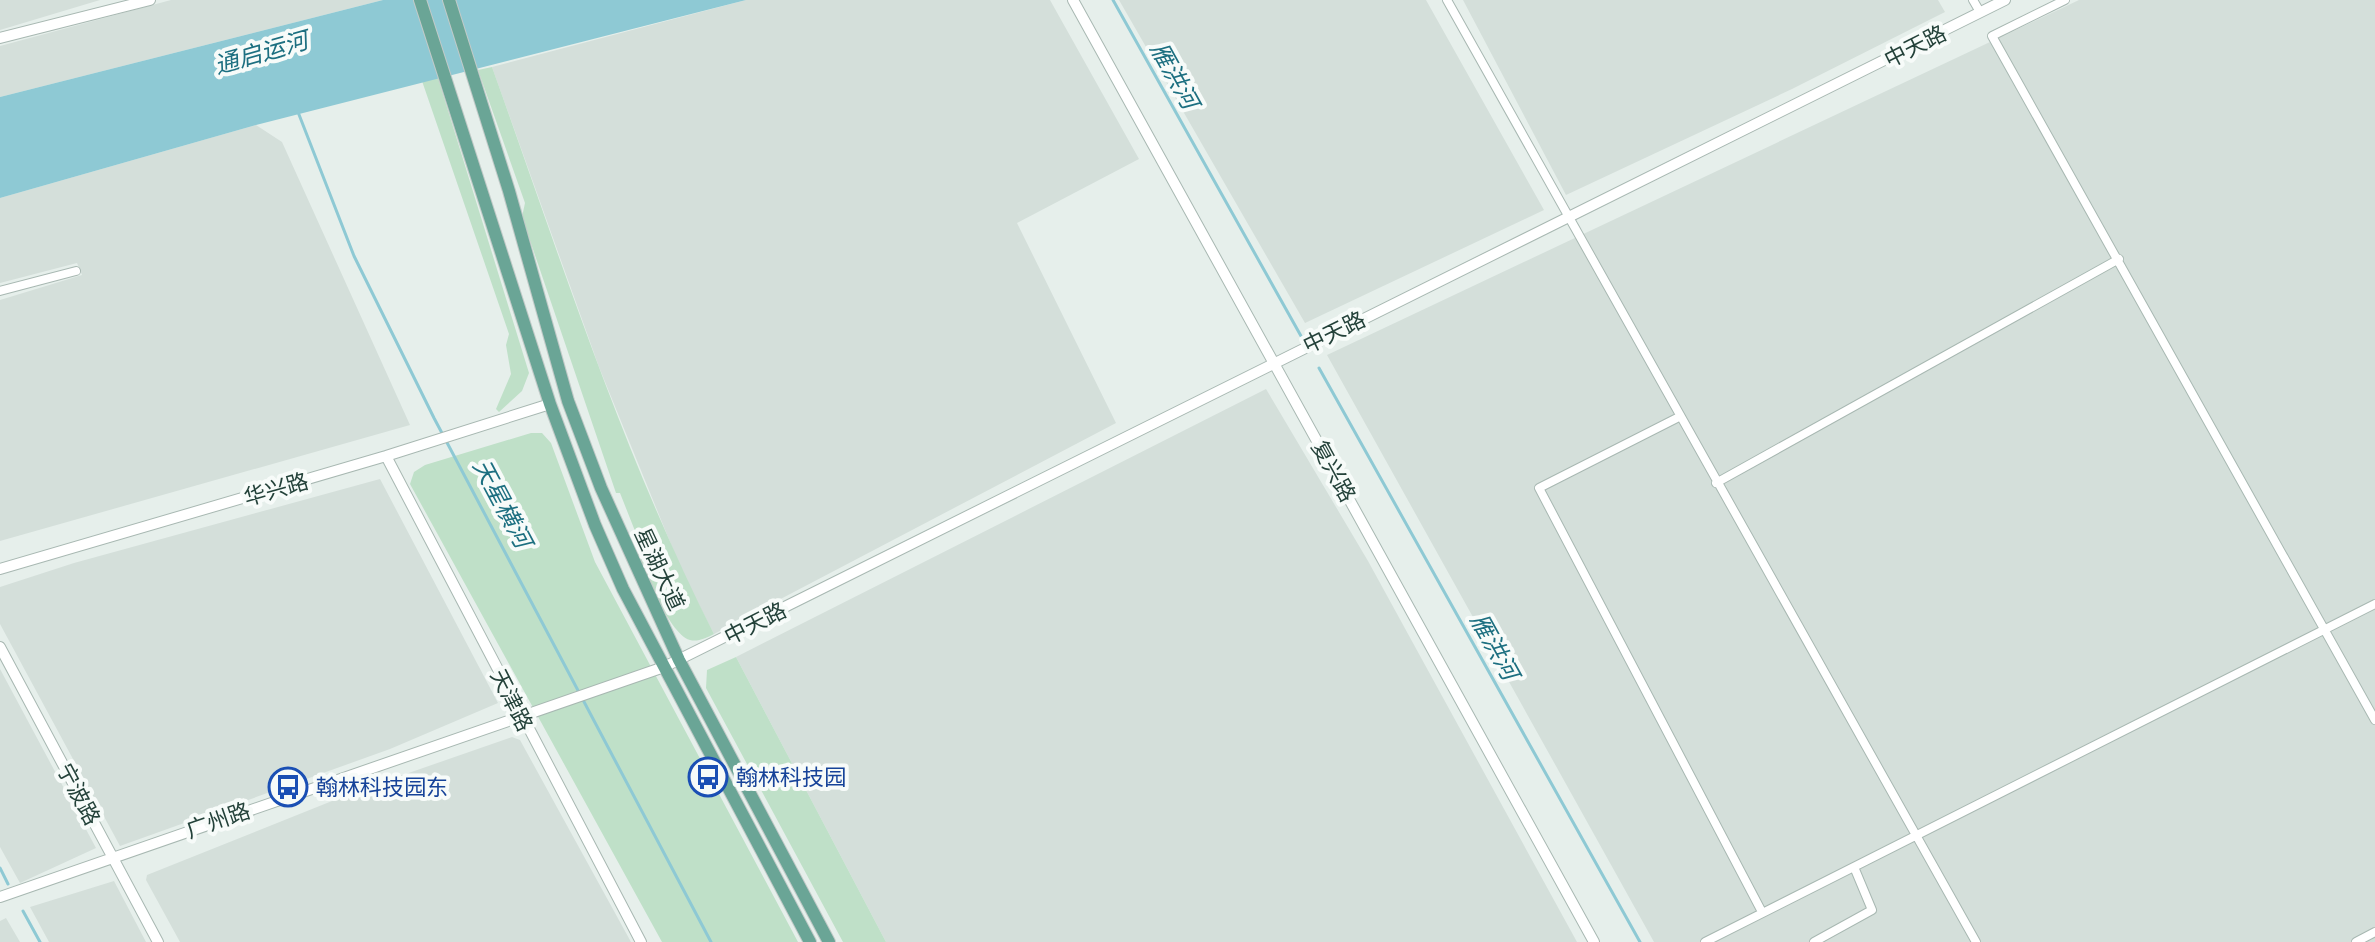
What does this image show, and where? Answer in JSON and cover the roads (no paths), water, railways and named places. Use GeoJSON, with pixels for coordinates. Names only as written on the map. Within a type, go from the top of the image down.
{"type":"FeatureCollection","features":[{"type":"Feature","properties":{"kind":"main road","name":"星湖大道"},"geometry":{"type":"LineString","coordinates":[[420,0],[550,404],[600,538],[664,667],[810,942]]}},
{"type":"Feature","properties":{"kind":"main road","name":"星湖大道"},"geometry":{"type":"LineString","coordinates":[[449,0],[509,191],[568,401],[601,488],[679,660],[829,942]]}},
{"type":"Feature","properties":{"kind":"street"},"geometry":{"type":"LineString","coordinates":[[0,38],[150,0]]}},
{"type":"Feature","properties":{"kind":"street","name":"复兴路"},"geometry":{"type":"LineString","coordinates":[[1073,0],[1594,942]]}},
{"type":"Feature","properties":{"kind":"street"},"geometry":{"type":"LineString","coordinates":[[1447,0],[1566,217],[1976,942]]}},
{"type":"Feature","properties":{"kind":"street"},"geometry":{"type":"LineString","coordinates":[[1973,0],[1980,12]]}},
{"type":"Feature","properties":{"kind":"street","name":"中天路"},"geometry":{"type":"LineString","coordinates":[[664,667],[2005,0]]}},
{"type":"Feature","properties":{"kind":"street"},"geometry":{"type":"LineString","coordinates":[[2065,0],[1992,36],[2375,720]]}},
{"type":"Feature","properties":{"kind":"street"},"geometry":{"type":"LineString","coordinates":[[1716,483],[2119,259]]}},
{"type":"Feature","properties":{"kind":"street"},"geometry":{"type":"LineString","coordinates":[[0,291],[76,271]]}},
{"type":"Feature","properties":{"kind":"street","name":"华兴路"},"geometry":{"type":"LineString","coordinates":[[0,569],[386,456],[550,404]]}},
{"type":"Feature","properties":{"kind":"street"},"geometry":{"type":"LineString","coordinates":[[1679,417],[1539,488],[1762,912]]}},
{"type":"Feature","properties":{"kind":"street","name":"天津路"},"geometry":{"type":"LineString","coordinates":[[386,456],[641,942]]}},
{"type":"Feature","properties":{"kind":"street"},"geometry":{"type":"LineString","coordinates":[[1705,942],[2375,604]]}},
{"type":"Feature","properties":{"kind":"street","name":"宁波路"},"geometry":{"type":"LineString","coordinates":[[0,647],[158,942]]}},
{"type":"Feature","properties":{"kind":"street","name":"广州路"},"geometry":{"type":"LineString","coordinates":[[0,897],[664,667]]}},
{"type":"Feature","properties":{"kind":"street"},"geometry":{"type":"LineString","coordinates":[[1814,942],[1872,910],[1854,867]]}},
{"type":"Feature","properties":{"kind":"street"},"geometry":{"type":"LineString","coordinates":[[2356,942],[2375,932]]}},
{"type":"Feature","properties":{"kind":"water","name":"通启运河"},"geometry":{"type":"Polygon","coordinates":[[[383,0],[746,0],[256,125],[0,198],[0,97],[383,0]]]}},
{"type":"Feature","properties":{"kind":"waterway","name":"雁洪河"},"geometry":{"type":"LineString","coordinates":[[1113,0],[1301,336]]}},
{"type":"Feature","properties":{"kind":"waterway","name":"天星横河"},"geometry":{"type":"LineString","coordinates":[[298,112],[354,256],[434,418],[711,942]]}},
{"type":"Feature","properties":{"kind":"waterway","name":"雁洪河"},"geometry":{"type":"LineString","coordinates":[[1319,368],[1640,942]]}},
{"type":"Feature","properties":{"kind":"waterway"},"geometry":{"type":"LineString","coordinates":[[0,868],[8,884]]}},
{"type":"Feature","properties":{"kind":"waterway"},"geometry":{"type":"LineString","coordinates":[[23,911],[40,942]]}},
{"type":"Feature","properties":{"kind":"place","name":"翰林科技园"},"geometry":{"type":"Point","coordinates":[708,777]}},
{"type":"Feature","properties":{"kind":"place","name":"翰林科技园东"},"geometry":{"type":"Point","coordinates":[288,787]}}]}
